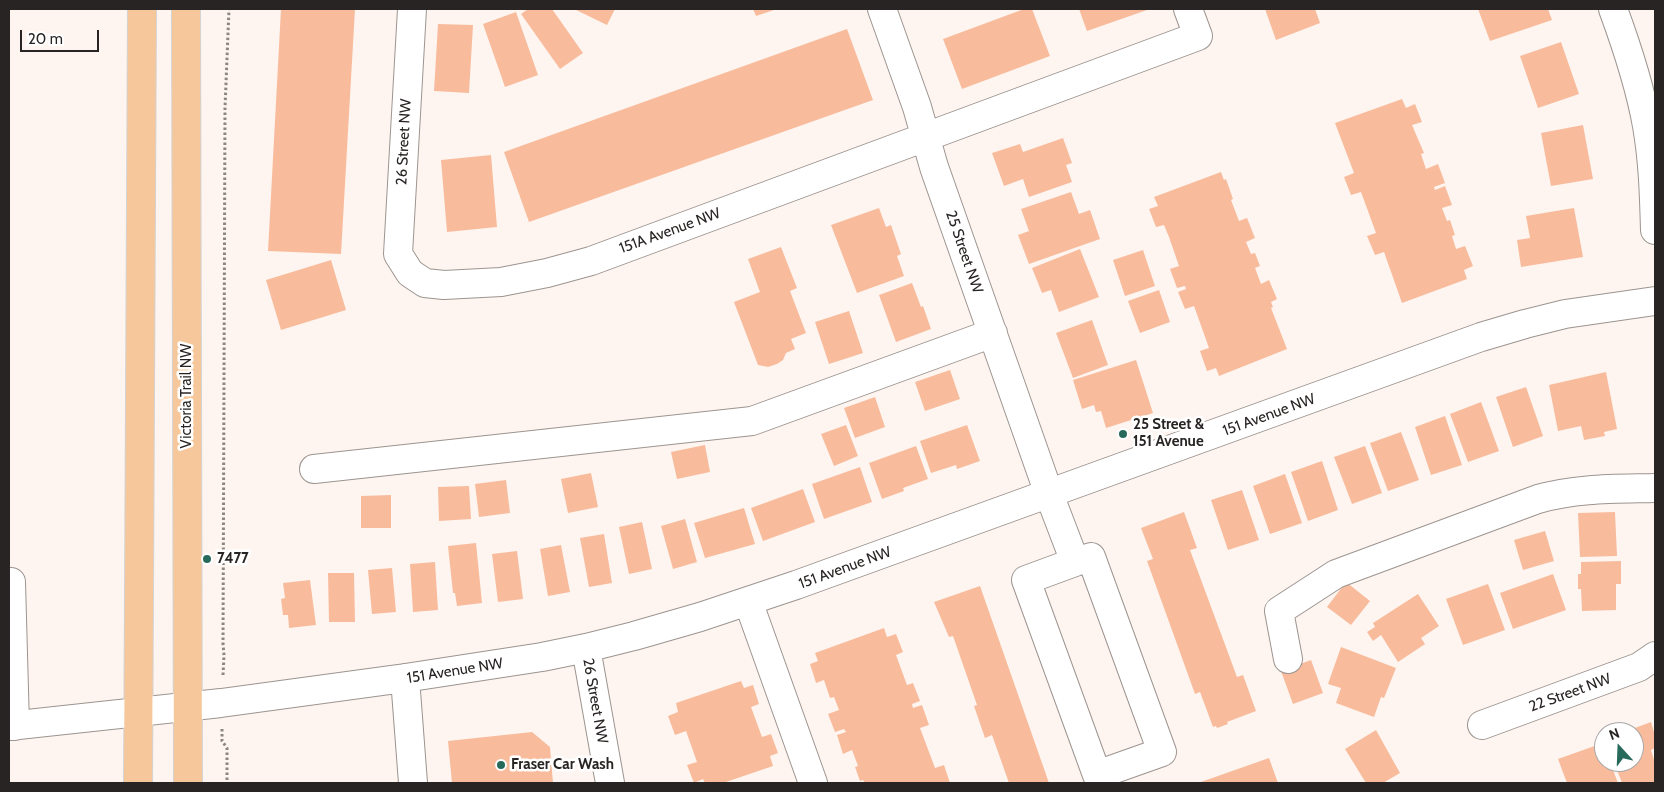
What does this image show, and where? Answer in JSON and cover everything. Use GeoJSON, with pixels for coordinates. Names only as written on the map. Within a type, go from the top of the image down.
{"type":"FeatureCollection","features":[{"type":"Feature","properties":{"kind":"main road"},"geometry":{"type":"LineString","coordinates":[[138,783],[142,9]]}},
{"type":"Feature","properties":{"kind":"main road","name":"Victoria Trail NW"},"geometry":{"type":"LineString","coordinates":[[186,9],[188,783]]}},
{"type":"Feature","properties":{"kind":"street","name":"26 Street NW"},"geometry":{"type":"LineString","coordinates":[[410,273],[398,254],[412,9]]}},
{"type":"Feature","properties":{"kind":"street","name":"25 Street NW"},"geometry":{"type":"LineString","coordinates":[[882,9],[917,107],[934,167],[1049,494],[1075,562]]}},
{"type":"Feature","properties":{"kind":"street","name":"151A Avenue NW"},"geometry":{"type":"LineString","coordinates":[[410,273],[425,283],[444,286],[501,282],[547,273],[591,261],[1198,36],[1188,9]]}},
{"type":"Feature","properties":{"kind":"street"},"geometry":{"type":"LineString","coordinates":[[1613,9],[1651,128],[1655,230]]}},
{"type":"Feature","properties":{"kind":"street","name":"151 Avenue NW"},"geometry":{"type":"LineString","coordinates":[[12,726],[189,707],[405,678],[542,657],[586,648],[700,617],[748,601],[1481,337],[1565,314],[1655,302]]}},
{"type":"Feature","properties":{"kind":"street"},"geometry":{"type":"LineString","coordinates":[[314,469],[752,421],[992,332]]}},
{"type":"Feature","properties":{"kind":"street"},"geometry":{"type":"LineString","coordinates":[[1288,659],[1279,611],[1336,574],[1556,494],[1575,490],[1655,488]]}},
{"type":"Feature","properties":{"kind":"street"},"geometry":{"type":"LineString","coordinates":[[1091,557],[1162,752],[1097,775],[1026,580],[1075,562],[1091,557]]}},
{"type":"Feature","properties":{"kind":"street"},"geometry":{"type":"LineString","coordinates":[[11,582],[12,726]]}},
{"type":"Feature","properties":{"kind":"street"},"geometry":{"type":"LineString","coordinates":[[748,601],[813,783]]}},
{"type":"Feature","properties":{"kind":"street","name":"26 Street NW"},"geometry":{"type":"LineString","coordinates":[[586,648],[610,783]]}},
{"type":"Feature","properties":{"kind":"street","name":"22 Street NW"},"geometry":{"type":"LineString","coordinates":[[1482,725],[1639,668],[1655,656]]}},
{"type":"Feature","properties":{"kind":"street"},"geometry":{"type":"LineString","coordinates":[[405,678],[413,783]]}},
{"type":"Feature","properties":{"kind":"path"},"geometry":{"type":"LineString","coordinates":[[226,783],[227,748],[222,741],[221,703],[224,655],[225,108],[229,9]]}},
{"type":"Feature","properties":{"kind":"building"},"geometry":{"type":"Polygon","coordinates":[[[281,9],[355,9],[341,254],[268,251],[281,9]]]}},
{"type":"Feature","properties":{"kind":"building"},"geometry":{"type":"Polygon","coordinates":[[[528,9],[552,9],[583,53],[560,69],[521,14],[528,9]]]}},
{"type":"Feature","properties":{"kind":"building"},"geometry":{"type":"Polygon","coordinates":[[[574,9],[615,9],[607,25],[574,9]]]}},
{"type":"Feature","properties":{"kind":"building"},"geometry":{"type":"Polygon","coordinates":[[[753,9],[777,9],[756,16],[753,9]]]}},
{"type":"Feature","properties":{"kind":"building"},"geometry":{"type":"Polygon","coordinates":[[[1024,9],[1032,9],[1050,56],[962,89],[943,39],[1024,9]]]}},
{"type":"Feature","properties":{"kind":"building"},"geometry":{"type":"Polygon","coordinates":[[[1079,9],[1147,9],[1147,10],[1087,31],[1079,9]]]}},
{"type":"Feature","properties":{"kind":"building"},"geometry":{"type":"Polygon","coordinates":[[[1265,9],[1315,9],[1320,23],[1276,40],[1265,9]]]}},
{"type":"Feature","properties":{"kind":"building"},"geometry":{"type":"Polygon","coordinates":[[[1478,9],[1548,9],[1552,20],[1490,41],[1478,9]]]}},
{"type":"Feature","properties":{"kind":"building"},"geometry":{"type":"Polygon","coordinates":[[[516,12],[538,75],[505,87],[483,24],[516,12]]]}},
{"type":"Feature","properties":{"kind":"building"},"geometry":{"type":"Polygon","coordinates":[[[438,24],[473,25],[469,93],[434,91],[438,24]]]}},
{"type":"Feature","properties":{"kind":"building"},"geometry":{"type":"Polygon","coordinates":[[[847,29],[873,100],[529,222],[504,152],[847,29]]]}},
{"type":"Feature","properties":{"kind":"building"},"geometry":{"type":"Polygon","coordinates":[[[1561,42],[1579,94],[1538,108],[1520,56],[1561,42]]]}},
{"type":"Feature","properties":{"kind":"building"},"geometry":{"type":"Polygon","coordinates":[[[1402,99],[1406,108],[1415,104],[1422,122],[1412,125],[1424,153],[1421,154],[1426,169],[1438,164],[1445,183],[1434,187],[1435,190],[1445,186],[1452,205],[1442,208],[1447,221],[1450,220],[1455,235],[1452,236],[1456,249],[1465,246],[1473,266],[1464,270],[1467,279],[1402,303],[1384,252],[1375,255],[1367,236],[1376,233],[1361,192],[1351,195],[1344,177],[1354,173],[1335,123],[1402,99]]]}},
{"type":"Feature","properties":{"kind":"building"},"geometry":{"type":"Polygon","coordinates":[[[1583,125],[1593,179],[1551,186],[1541,133],[1583,125]]]}},
{"type":"Feature","properties":{"kind":"building"},"geometry":{"type":"Polygon","coordinates":[[[1063,138],[1072,163],[1066,165],[1072,182],[1029,197],[1023,179],[1004,186],[992,153],[1020,144],[1023,152],[1063,138]]]}},
{"type":"Feature","properties":{"kind":"building"},"geometry":{"type":"Polygon","coordinates":[[[491,155],[497,227],[447,232],[441,160],[491,155]]]}},
{"type":"Feature","properties":{"kind":"building"},"geometry":{"type":"Polygon","coordinates":[[[1221,172],[1224,180],[1226,179],[1239,221],[1247,218],[1255,238],[1246,242],[1251,254],[1255,253],[1260,266],[1255,268],[1261,284],[1269,280],[1277,299],[1271,302],[1273,307],[1271,308],[1287,349],[1219,376],[1216,368],[1207,371],[1200,351],[1209,348],[1194,306],[1185,309],[1178,292],[1186,289],[1185,286],[1177,288],[1170,269],[1179,266],[1169,237],[1164,225],[1156,227],[1149,209],[1158,206],[1154,197],[1221,172]]]}},
{"type":"Feature","properties":{"kind":"building"},"geometry":{"type":"Polygon","coordinates":[[[1071,192],[1079,214],[1090,210],[1100,239],[1029,264],[1018,235],[1029,231],[1021,209],[1071,192]]]}},
{"type":"Feature","properties":{"kind":"building"},"geometry":{"type":"Polygon","coordinates":[[[879,208],[886,227],[891,225],[901,254],[897,256],[904,276],[857,293],[831,225],[879,208]]]}},
{"type":"Feature","properties":{"kind":"building"},"geometry":{"type":"Polygon","coordinates":[[[1574,208],[1583,257],[1521,267],[1517,240],[1530,238],[1526,216],[1574,208]]]}},
{"type":"Feature","properties":{"kind":"building"},"geometry":{"type":"Polygon","coordinates":[[[781,247],[797,288],[790,291],[806,333],[791,339],[795,349],[786,353],[783,360],[777,364],[768,367],[758,365],[734,302],[760,292],[748,259],[781,247]]]}},
{"type":"Feature","properties":{"kind":"building"},"geometry":{"type":"Polygon","coordinates":[[[1080,249],[1099,297],[1059,312],[1051,290],[1042,293],[1032,268],[1080,249]]]}},
{"type":"Feature","properties":{"kind":"building"},"geometry":{"type":"Polygon","coordinates":[[[1143,250],[1155,286],[1125,296],[1113,260],[1143,250]]]}},
{"type":"Feature","properties":{"kind":"building"},"geometry":{"type":"Polygon","coordinates":[[[331,260],[346,310],[281,330],[266,280],[331,260]]]}},
{"type":"Feature","properties":{"kind":"building"},"geometry":{"type":"Polygon","coordinates":[[[912,283],[931,329],[896,342],[879,295],[912,283]]]}},
{"type":"Feature","properties":{"kind":"building"},"geometry":{"type":"Polygon","coordinates":[[[1159,290],[1170,322],[1140,333],[1128,301],[1159,290]]]}},
{"type":"Feature","properties":{"kind":"building"},"geometry":{"type":"Polygon","coordinates":[[[849,311],[863,353],[829,364],[815,322],[849,311]]]}},
{"type":"Feature","properties":{"kind":"building"},"geometry":{"type":"Polygon","coordinates":[[[1092,320],[1108,365],[1073,378],[1056,333],[1092,320]]]}},
{"type":"Feature","properties":{"kind":"building"},"geometry":{"type":"Polygon","coordinates":[[[1136,360],[1153,413],[1106,428],[1101,411],[1096,412],[1094,405],[1082,409],[1073,380],[1136,360]]]}},
{"type":"Feature","properties":{"kind":"building"},"geometry":{"type":"Polygon","coordinates":[[[950,370],[960,399],[925,411],[915,382],[950,370]]]}},
{"type":"Feature","properties":{"kind":"building"},"geometry":{"type":"Polygon","coordinates":[[[1606,372],[1617,429],[1604,432],[1605,436],[1584,440],[1581,426],[1558,431],[1549,385],[1606,372]]]}},
{"type":"Feature","properties":{"kind":"building"},"geometry":{"type":"Polygon","coordinates":[[[1526,387],[1543,436],[1513,447],[1496,397],[1526,387]]]}},
{"type":"Feature","properties":{"kind":"building"},"geometry":{"type":"Polygon","coordinates":[[[875,397],[885,427],[855,438],[844,408],[875,397]]]}},
{"type":"Feature","properties":{"kind":"building"},"geometry":{"type":"Polygon","coordinates":[[[1481,402],[1499,451],[1468,462],[1450,414],[1481,402]]]}},
{"type":"Feature","properties":{"kind":"building"},"geometry":{"type":"Polygon","coordinates":[[[1445,416],[1462,465],[1431,475],[1415,427],[1445,416]]]}},
{"type":"Feature","properties":{"kind":"building"},"geometry":{"type":"Polygon","coordinates":[[[846,425],[858,456],[834,466],[821,434],[846,425]]]}},
{"type":"Feature","properties":{"kind":"building"},"geometry":{"type":"Polygon","coordinates":[[[967,425],[980,461],[957,469],[956,465],[931,473],[920,441],[967,425]]]}},
{"type":"Feature","properties":{"kind":"building"},"geometry":{"type":"Polygon","coordinates":[[[1401,432],[1419,480],[1388,491],[1370,443],[1401,432]]]}},
{"type":"Feature","properties":{"kind":"building"},"geometry":{"type":"Polygon","coordinates":[[[705,445],[710,472],[677,479],[671,452],[705,445]]]}},
{"type":"Feature","properties":{"kind":"building"},"geometry":{"type":"Polygon","coordinates":[[[916,446],[928,479],[903,488],[904,491],[882,499],[869,463],[916,446]]]}},
{"type":"Feature","properties":{"kind":"building"},"geometry":{"type":"Polygon","coordinates":[[[1365,446],[1382,493],[1352,504],[1334,457],[1365,446]]]}},
{"type":"Feature","properties":{"kind":"building"},"geometry":{"type":"Polygon","coordinates":[[[1322,461],[1338,510],[1308,521],[1291,472],[1322,461]]]}},
{"type":"Feature","properties":{"kind":"building"},"geometry":{"type":"Polygon","coordinates":[[[860,467],[872,502],[824,519],[812,484],[860,467]]]}},
{"type":"Feature","properties":{"kind":"building"},"geometry":{"type":"Polygon","coordinates":[[[591,473],[598,507],[568,513],[561,479],[591,473]]]}},
{"type":"Feature","properties":{"kind":"building"},"geometry":{"type":"Polygon","coordinates":[[[1285,474],[1302,523],[1270,534],[1253,486],[1285,474]]]}},
{"type":"Feature","properties":{"kind":"building"},"geometry":{"type":"Polygon","coordinates":[[[506,480],[510,513],[479,517],[475,484],[506,480]]]}},
{"type":"Feature","properties":{"kind":"building"},"geometry":{"type":"Polygon","coordinates":[[[469,486],[471,519],[439,521],[438,487],[469,486]]]}},
{"type":"Feature","properties":{"kind":"building"},"geometry":{"type":"Polygon","coordinates":[[[803,489],[815,522],[763,541],[751,508],[803,489]]]}},
{"type":"Feature","properties":{"kind":"building"},"geometry":{"type":"Polygon","coordinates":[[[1242,490],[1259,540],[1228,550],[1211,500],[1242,490]]]}},
{"type":"Feature","properties":{"kind":"building"},"geometry":{"type":"Polygon","coordinates":[[[391,495],[391,528],[361,528],[361,496],[391,495]]]}},
{"type":"Feature","properties":{"kind":"building"},"geometry":{"type":"Polygon","coordinates":[[[744,508],[755,544],[705,558],[694,523],[744,508]]]}},
{"type":"Feature","properties":{"kind":"building"},"geometry":{"type":"Polygon","coordinates":[[[1184,512],[1197,548],[1190,550],[1237,677],[1243,675],[1256,711],[1227,722],[1228,724],[1217,728],[1216,726],[1213,727],[1200,692],[1195,694],[1147,561],[1153,559],[1141,528],[1184,512]]]}},
{"type":"Feature","properties":{"kind":"building"},"geometry":{"type":"Polygon","coordinates":[[[1615,512],[1617,556],[1580,557],[1578,513],[1615,512]]]}},
{"type":"Feature","properties":{"kind":"building"},"geometry":{"type":"Polygon","coordinates":[[[685,519],[697,562],[673,569],[661,526],[685,519]]]}},
{"type":"Feature","properties":{"kind":"building"},"geometry":{"type":"Polygon","coordinates":[[[642,522],[652,569],[629,574],[619,527],[642,522]]]}},
{"type":"Feature","properties":{"kind":"building"},"geometry":{"type":"Polygon","coordinates":[[[1545,531],[1554,561],[1523,570],[1514,540],[1545,531]]]}},
{"type":"Feature","properties":{"kind":"building"},"geometry":{"type":"Polygon","coordinates":[[[604,534],[612,583],[589,587],[580,538],[604,534]]]}},
{"type":"Feature","properties":{"kind":"building"},"geometry":{"type":"Polygon","coordinates":[[[476,543],[482,603],[457,606],[455,593],[453,593],[448,546],[476,543]]]}},
{"type":"Feature","properties":{"kind":"building"},"geometry":{"type":"Polygon","coordinates":[[[561,545],[570,592],[548,596],[540,549],[561,545]]]}},
{"type":"Feature","properties":{"kind":"building"},"geometry":{"type":"Polygon","coordinates":[[[517,551],[523,599],[498,602],[492,554],[517,551]]]}},
{"type":"Feature","properties":{"kind":"building"},"geometry":{"type":"Polygon","coordinates":[[[1621,561],[1621,584],[1616,584],[1616,610],[1582,611],[1581,589],[1578,589],[1578,574],[1581,574],[1581,562],[1621,561]]]}},
{"type":"Feature","properties":{"kind":"building"},"geometry":{"type":"Polygon","coordinates":[[[435,562],[438,610],[413,612],[410,564],[435,562]]]}},
{"type":"Feature","properties":{"kind":"building"},"geometry":{"type":"Polygon","coordinates":[[[392,568],[396,612],[372,614],[368,570],[392,568]]]}},
{"type":"Feature","properties":{"kind":"building"},"geometry":{"type":"Polygon","coordinates":[[[328,573],[354,573],[355,622],[329,622],[328,573]]]}},
{"type":"Feature","properties":{"kind":"building"},"geometry":{"type":"Polygon","coordinates":[[[1553,574],[1566,610],[1513,629],[1500,593],[1553,574]]]}},
{"type":"Feature","properties":{"kind":"building"},"geometry":{"type":"Polygon","coordinates":[[[310,580],[316,625],[289,628],[288,615],[283,615],[281,599],[285,598],[283,583],[310,580]]]}},
{"type":"Feature","properties":{"kind":"building"},"geometry":{"type":"Polygon","coordinates":[[[1346,582],[1370,601],[1351,625],[1327,607],[1346,582]]]}},
{"type":"Feature","properties":{"kind":"building"},"geometry":{"type":"Polygon","coordinates":[[[1488,584],[1505,630],[1463,645],[1446,599],[1488,584]]]}},
{"type":"Feature","properties":{"kind":"building"},"geometry":{"type":"Polygon","coordinates":[[[980,586],[1049,783],[1009,783],[992,735],[985,738],[974,706],[977,705],[953,636],[949,637],[934,602],[980,586]]]}},
{"type":"Feature","properties":{"kind":"building"},"geometry":{"type":"Polygon","coordinates":[[[1418,594],[1439,626],[1421,638],[1425,644],[1398,662],[1381,635],[1373,641],[1367,632],[1375,627],[1373,623],[1418,594]]]}},
{"type":"Feature","properties":{"kind":"building"},"geometry":{"type":"Polygon","coordinates":[[[884,628],[887,637],[896,634],[903,652],[896,655],[907,685],[913,683],[920,701],[912,704],[913,708],[922,705],[929,725],[920,728],[935,768],[944,765],[950,783],[865,783],[863,780],[860,781],[855,767],[858,766],[852,750],[843,754],[837,735],[846,732],[844,729],[835,732],[828,714],[839,710],[834,697],[830,698],[824,680],[816,683],[810,664],[818,661],[815,653],[884,628]]]}},
{"type":"Feature","properties":{"kind":"building"},"geometry":{"type":"Polygon","coordinates":[[[1341,647],[1396,668],[1384,698],[1381,697],[1374,717],[1336,703],[1341,688],[1328,684],[1341,647]]]}},
{"type":"Feature","properties":{"kind":"building"},"geometry":{"type":"Polygon","coordinates":[[[1311,660],[1323,693],[1293,704],[1281,671],[1311,660]]]}},
{"type":"Feature","properties":{"kind":"building"},"geometry":{"type":"Polygon","coordinates":[[[741,681],[744,688],[753,685],[759,704],[751,707],[762,737],[771,734],[778,753],[770,756],[773,766],[723,783],[705,783],[703,779],[694,783],[687,765],[697,762],[686,731],[675,735],[668,716],[678,712],[676,703],[741,681]]]}},
{"type":"Feature","properties":{"kind":"building"},"geometry":{"type":"Polygon","coordinates":[[[1651,722],[1655,735],[1655,748],[1651,750],[1655,763],[1655,783],[1622,783],[1618,772],[1644,772],[1644,725],[1651,722]]]}},
{"type":"Feature","properties":{"kind":"building"},"geometry":{"type":"Polygon","coordinates":[[[1376,730],[1400,773],[1383,783],[1366,783],[1345,749],[1376,730]]]}},
{"type":"Feature","properties":{"kind":"building","name":"Fraser Car Wash"},"geometry":{"type":"Polygon","coordinates":[[[532,732],[550,747],[553,783],[452,783],[448,741],[532,732]]]}},
{"type":"Feature","properties":{"kind":"building"},"geometry":{"type":"Polygon","coordinates":[[[1594,746],[1594,772],[1614,772],[1618,783],[1567,783],[1558,759],[1594,746]]]}},
{"type":"Feature","properties":{"kind":"building"},"geometry":{"type":"Polygon","coordinates":[[[1269,758],[1278,783],[1198,783],[1269,758]]]}},
{"type":"Feature","properties":{"kind":"place","name":"25 Street & 151 Avenue"},"geometry":{"type":"Point","coordinates":[1123,434]}},
{"type":"Feature","properties":{"kind":"place","name":"7477"},"geometry":{"type":"Point","coordinates":[207,559]}},
{"type":"Feature","properties":{"kind":"place","name":"Fraser Car Wash"},"geometry":{"type":"Point","coordinates":[501,765]}}]}
